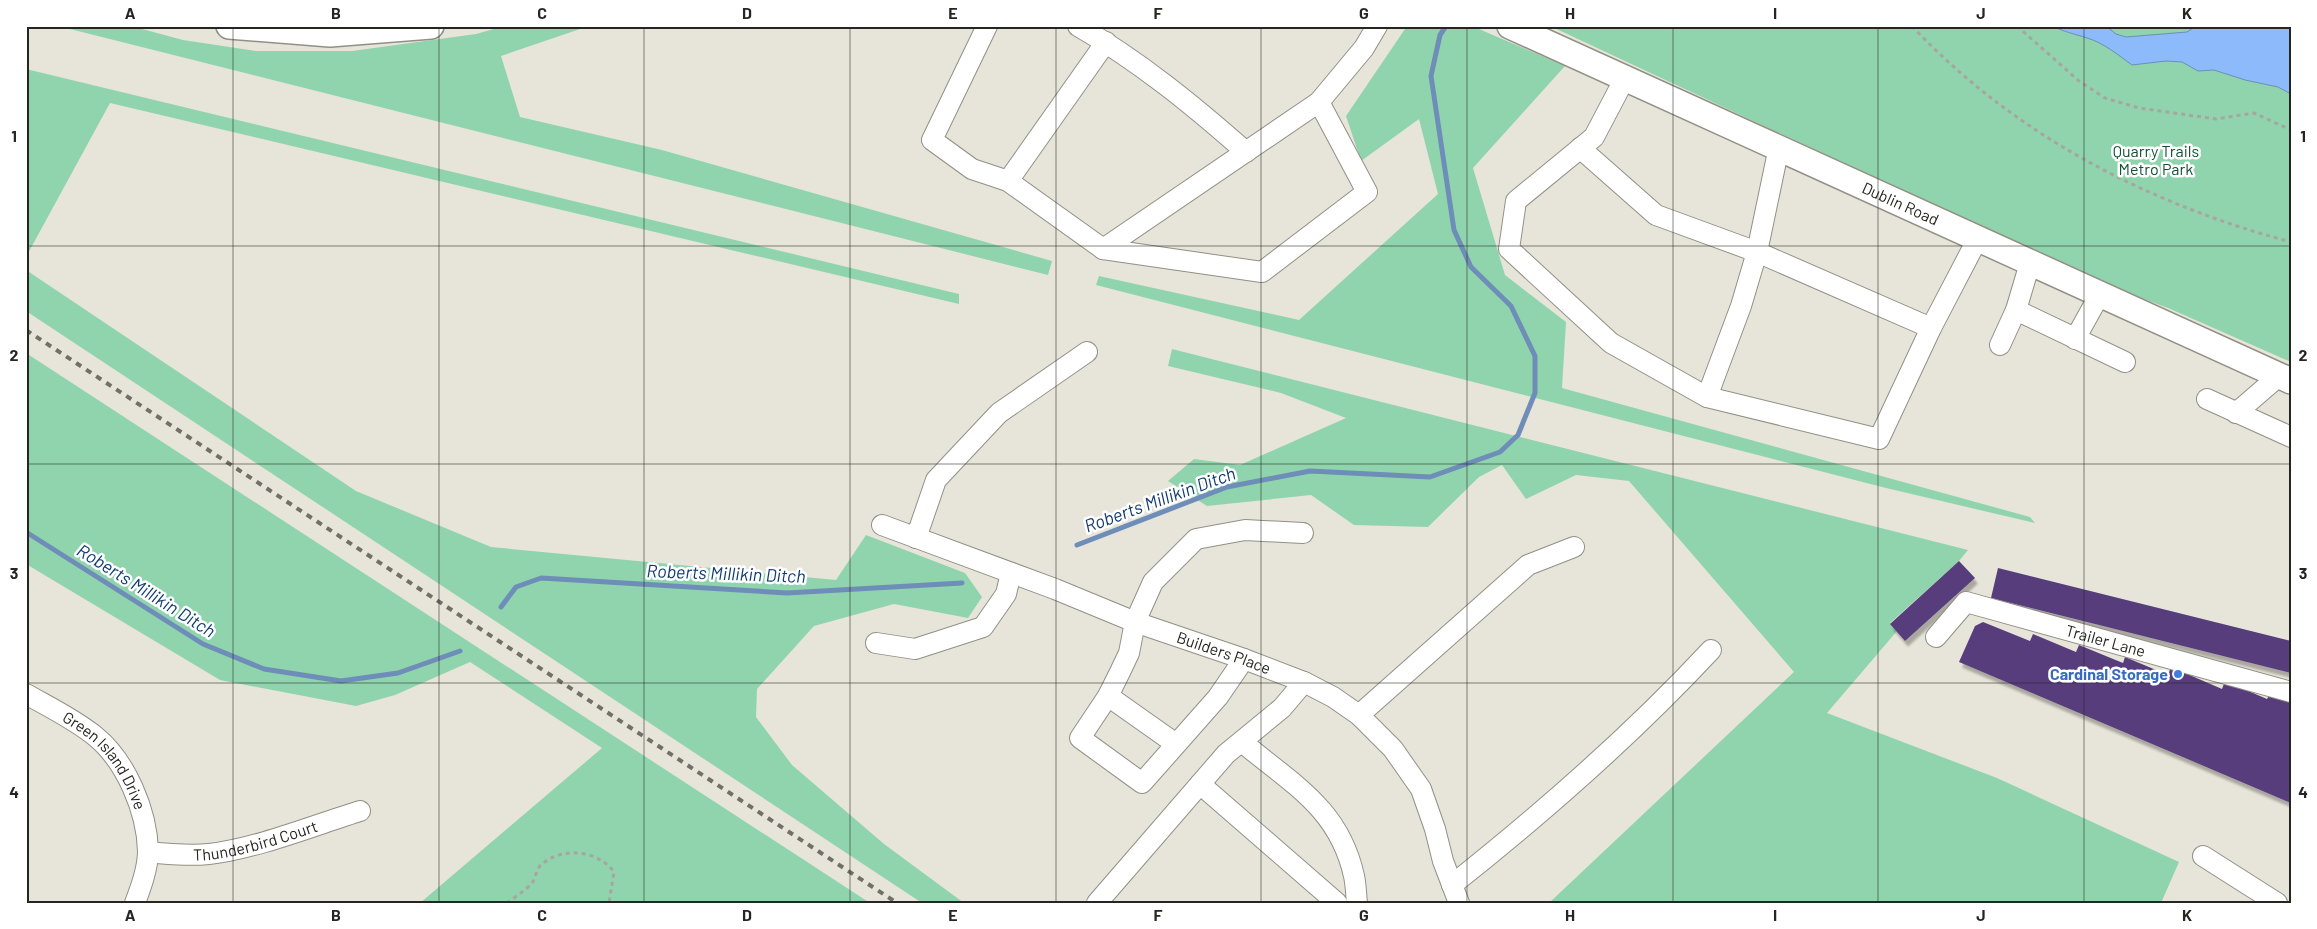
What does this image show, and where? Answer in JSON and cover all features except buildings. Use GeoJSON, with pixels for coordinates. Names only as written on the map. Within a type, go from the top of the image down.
{"type":"FeatureCollection","features":[{"type":"Feature","properties":{"kind":"main road"},"geometry":{"type":"LineString","coordinates":[[229,26],[330,34],[430,26]]}},
{"type":"Feature","properties":{"kind":"main road","name":"Dublin Road"},"geometry":{"type":"LineString","coordinates":[[1510,26],[2285,378]]}},
{"type":"Feature","properties":{"kind":"street"},"geometry":{"type":"LineString","coordinates":[[987,26],[932,140],[972,169],[1008,181],[1103,249],[1262,272],[1367,192],[1319,102]]}},
{"type":"Feature","properties":{"kind":"street"},"geometry":{"type":"LineString","coordinates":[[1078,26],[1106,42],[1196,108],[1246,152]]}},
{"type":"Feature","properties":{"kind":"street"},"geometry":{"type":"LineString","coordinates":[[1103,249],[1319,102],[1364,48],[1377,26]]}},
{"type":"Feature","properties":{"kind":"street"},"geometry":{"type":"LineString","coordinates":[[1008,181],[1106,42]]}},
{"type":"Feature","properties":{"kind":"street"},"geometry":{"type":"LineString","coordinates":[[1625,78],[1594,137],[1516,201],[1509,249],[1611,343],[1707,397],[1878,439],[1931,328],[1978,238]]}},
{"type":"Feature","properties":{"kind":"street"},"geometry":{"type":"LineString","coordinates":[[1580,148],[1656,215],[1757,252],[1931,328]]}},
{"type":"Feature","properties":{"kind":"street"},"geometry":{"type":"LineString","coordinates":[[1707,397],[1741,306],[1757,252],[1778,148]]}},
{"type":"Feature","properties":{"kind":"street"},"geometry":{"type":"LineString","coordinates":[[2000,345],[2016,310],[2030,263]]}},
{"type":"Feature","properties":{"kind":"street"},"geometry":{"type":"LineString","coordinates":[[2075,339],[2100,294]]}},
{"type":"Feature","properties":{"kind":"street"},"geometry":{"type":"LineString","coordinates":[[2016,310],[2125,362]]}},
{"type":"Feature","properties":{"kind":"street"},"geometry":{"type":"LineString","coordinates":[[916,538],[936,480],[999,413],[1087,352]]}},
{"type":"Feature","properties":{"kind":"street"},"geometry":{"type":"LineString","coordinates":[[2236,412],[2285,378]]}},
{"type":"Feature","properties":{"kind":"street"},"geometry":{"type":"LineString","coordinates":[[2206,399],[2291,437]]}},
{"type":"Feature","properties":{"kind":"street","name":"Builders Place"},"geometry":{"type":"LineString","coordinates":[[882,525],[1136,622],[1244,659],[1304,682],[1333,697],[1359,715],[1393,749],[1421,789],[1455,894]]}},
{"type":"Feature","properties":{"kind":"street"},"geometry":{"type":"LineString","coordinates":[[1244,659],[1218,697],[1142,783],[1080,738],[1108,696],[1128,653],[1136,622],[1153,582],[1196,539],[1245,530],[1304,533]]}},
{"type":"Feature","properties":{"kind":"street"},"geometry":{"type":"LineString","coordinates":[[1359,715],[1528,565],[1574,547]]}},
{"type":"Feature","properties":{"kind":"street"},"geometry":{"type":"LineString","coordinates":[[876,643],[915,649],[983,627],[1006,594],[1011,573]]}},
{"type":"Feature","properties":{"kind":"street","name":"Trailer Lane"},"geometry":{"type":"LineString","coordinates":[[1936,637],[1966,602],[2291,692]]}},
{"type":"Feature","properties":{"kind":"street"},"geometry":{"type":"LineString","coordinates":[[1455,894],[1524,828],[1596,765],[1666,698],[1711,650]]}},
{"type":"Feature","properties":{"kind":"street"},"geometry":{"type":"LineString","coordinates":[[1097,903],[1226,754],[1282,708],[1304,682]]}},
{"type":"Feature","properties":{"kind":"street","name":"Green Island Drive"},"geometry":{"type":"LineString","coordinates":[[26,694],[96,737],[113,756],[138,800],[145,827],[148,852],[142,884],[135,903]]}},
{"type":"Feature","properties":{"kind":"street"},"geometry":{"type":"LineString","coordinates":[[1108,696],[1176,744]]}},
{"type":"Feature","properties":{"kind":"street"},"geometry":{"type":"LineString","coordinates":[[1242,742],[1310,796],[1325,812],[1348,853],[1355,878],[1357,903]]}},
{"type":"Feature","properties":{"kind":"street"},"geometry":{"type":"LineString","coordinates":[[1200,784],[1337,903]]}},
{"type":"Feature","properties":{"kind":"street","name":"Thunderbird Court"},"geometry":{"type":"LineString","coordinates":[[148,852],[176,855],[210,854],[246,846],[360,811]]}},
{"type":"Feature","properties":{"kind":"street"},"geometry":{"type":"LineString","coordinates":[[2203,856],[2278,903]]}},
{"type":"Feature","properties":{"kind":"path"},"geometry":{"type":"LineString","coordinates":[[1912,26],[1941,57],[2003,110],[2089,163],[2162,198],[2250,232],[2291,242]]}},
{"type":"Feature","properties":{"kind":"path"},"geometry":{"type":"LineString","coordinates":[[2017,26],[2079,81],[2105,98],[2140,108],[2216,119],[2254,113],[2291,130]]}},
{"type":"Feature","properties":{"kind":"path"},"geometry":{"type":"LineString","coordinates":[[507,903],[532,883],[540,866],[559,855],[590,854],[606,861],[614,872],[609,903]]}},
{"type":"Feature","properties":{"kind":"green space"},"geometry":{"type":"Polygon","coordinates":[[[58,26],[131,26],[183,40],[256,51],[352,51],[476,34],[504,26],[589,26],[501,56],[520,117],[662,150],[1052,261],[1048,275],[58,26]]]}},
{"type":"Feature","properties":{"kind":"green space"},"geometry":{"type":"Polygon","coordinates":[[[1407,26],[1472,26],[1565,66],[1473,168],[1505,275],[1566,322],[1562,388],[2030,517],[2035,523],[1886,488],[1096,285],[1099,276],[1299,320],[1438,194],[1419,119],[1361,161],[1346,116],[1407,26]]]}},
{"type":"Feature","properties":{"kind":"green space","name":"Quarry Trails Metro Park"},"geometry":{"type":"Polygon","coordinates":[[[1550,26],[2291,26],[2291,362],[2168,308],[1978,238],[1873,177],[1550,26]]]}},
{"type":"Feature","properties":{"kind":"green space"},"geometry":{"type":"Polygon","coordinates":[[[26,69],[959,294],[959,304],[110,103],[26,257],[26,69]]]}},
{"type":"Feature","properties":{"kind":"green space"},"geometry":{"type":"Polygon","coordinates":[[[26,270],[356,491],[491,547],[836,580],[866,535],[965,573],[982,597],[968,618],[894,604],[814,626],[757,689],[756,717],[792,765],[884,844],[964,903],[922,903],[26,311],[26,270]]]}},
{"type":"Feature","properties":{"kind":"green space"},"geometry":{"type":"Polygon","coordinates":[[[1172,349],[1968,550],[1959,561],[1890,623],[1897,631],[1827,713],[1997,778],[2179,862],[2161,903],[1549,903],[1794,672],[1629,481],[1576,475],[1526,499],[1502,465],[1479,477],[1428,527],[1354,525],[1311,495],[1207,506],[1168,481],[1194,459],[1240,465],[1346,418],[1281,393],[1168,366],[1172,349]]]}},
{"type":"Feature","properties":{"kind":"green space"},"geometry":{"type":"Polygon","coordinates":[[[26,353],[870,903],[420,903],[602,748],[470,662],[395,695],[356,706],[220,680],[26,564],[26,353]]]}},
{"type":"Feature","properties":{"kind":"water"},"geometry":{"type":"Polygon","coordinates":[[[2053,26],[2106,26],[2116,34],[2126,37],[2187,32],[2196,26],[2291,26],[2291,94],[2278,87],[2245,80],[2214,70],[2198,71],[2182,62],[2166,61],[2132,65],[2099,43],[2053,26]]]}},
{"type":"Feature","properties":{"kind":"waterway","name":"Roberts Millikin Ditch"},"geometry":{"type":"LineString","coordinates":[[1077,545],[1227,487],[1310,471],[1430,477],[1500,452],[1518,435],[1535,393],[1535,356],[1511,306],[1471,267],[1454,230],[1431,76],[1440,35],[1446,26]]}},
{"type":"Feature","properties":{"kind":"waterway","name":"Roberts Millikin Ditch"},"geometry":{"type":"LineString","coordinates":[[26,532],[203,644],[264,669],[341,681],[398,673],[460,651]]}},
{"type":"Feature","properties":{"kind":"waterway","name":"Roberts Millikin Ditch"},"geometry":{"type":"LineString","coordinates":[[501,607],[516,587],[541,578],[787,593],[962,583]]}},
{"type":"Feature","properties":{"kind":"railway"},"geometry":{"type":"LineString","coordinates":[[26,330],[897,903]]}},
{"type":"Feature","properties":{"kind":"place","name":"Cardinal Storage"},"geometry":{"type":"Point","coordinates":[2178,674]}}]}
